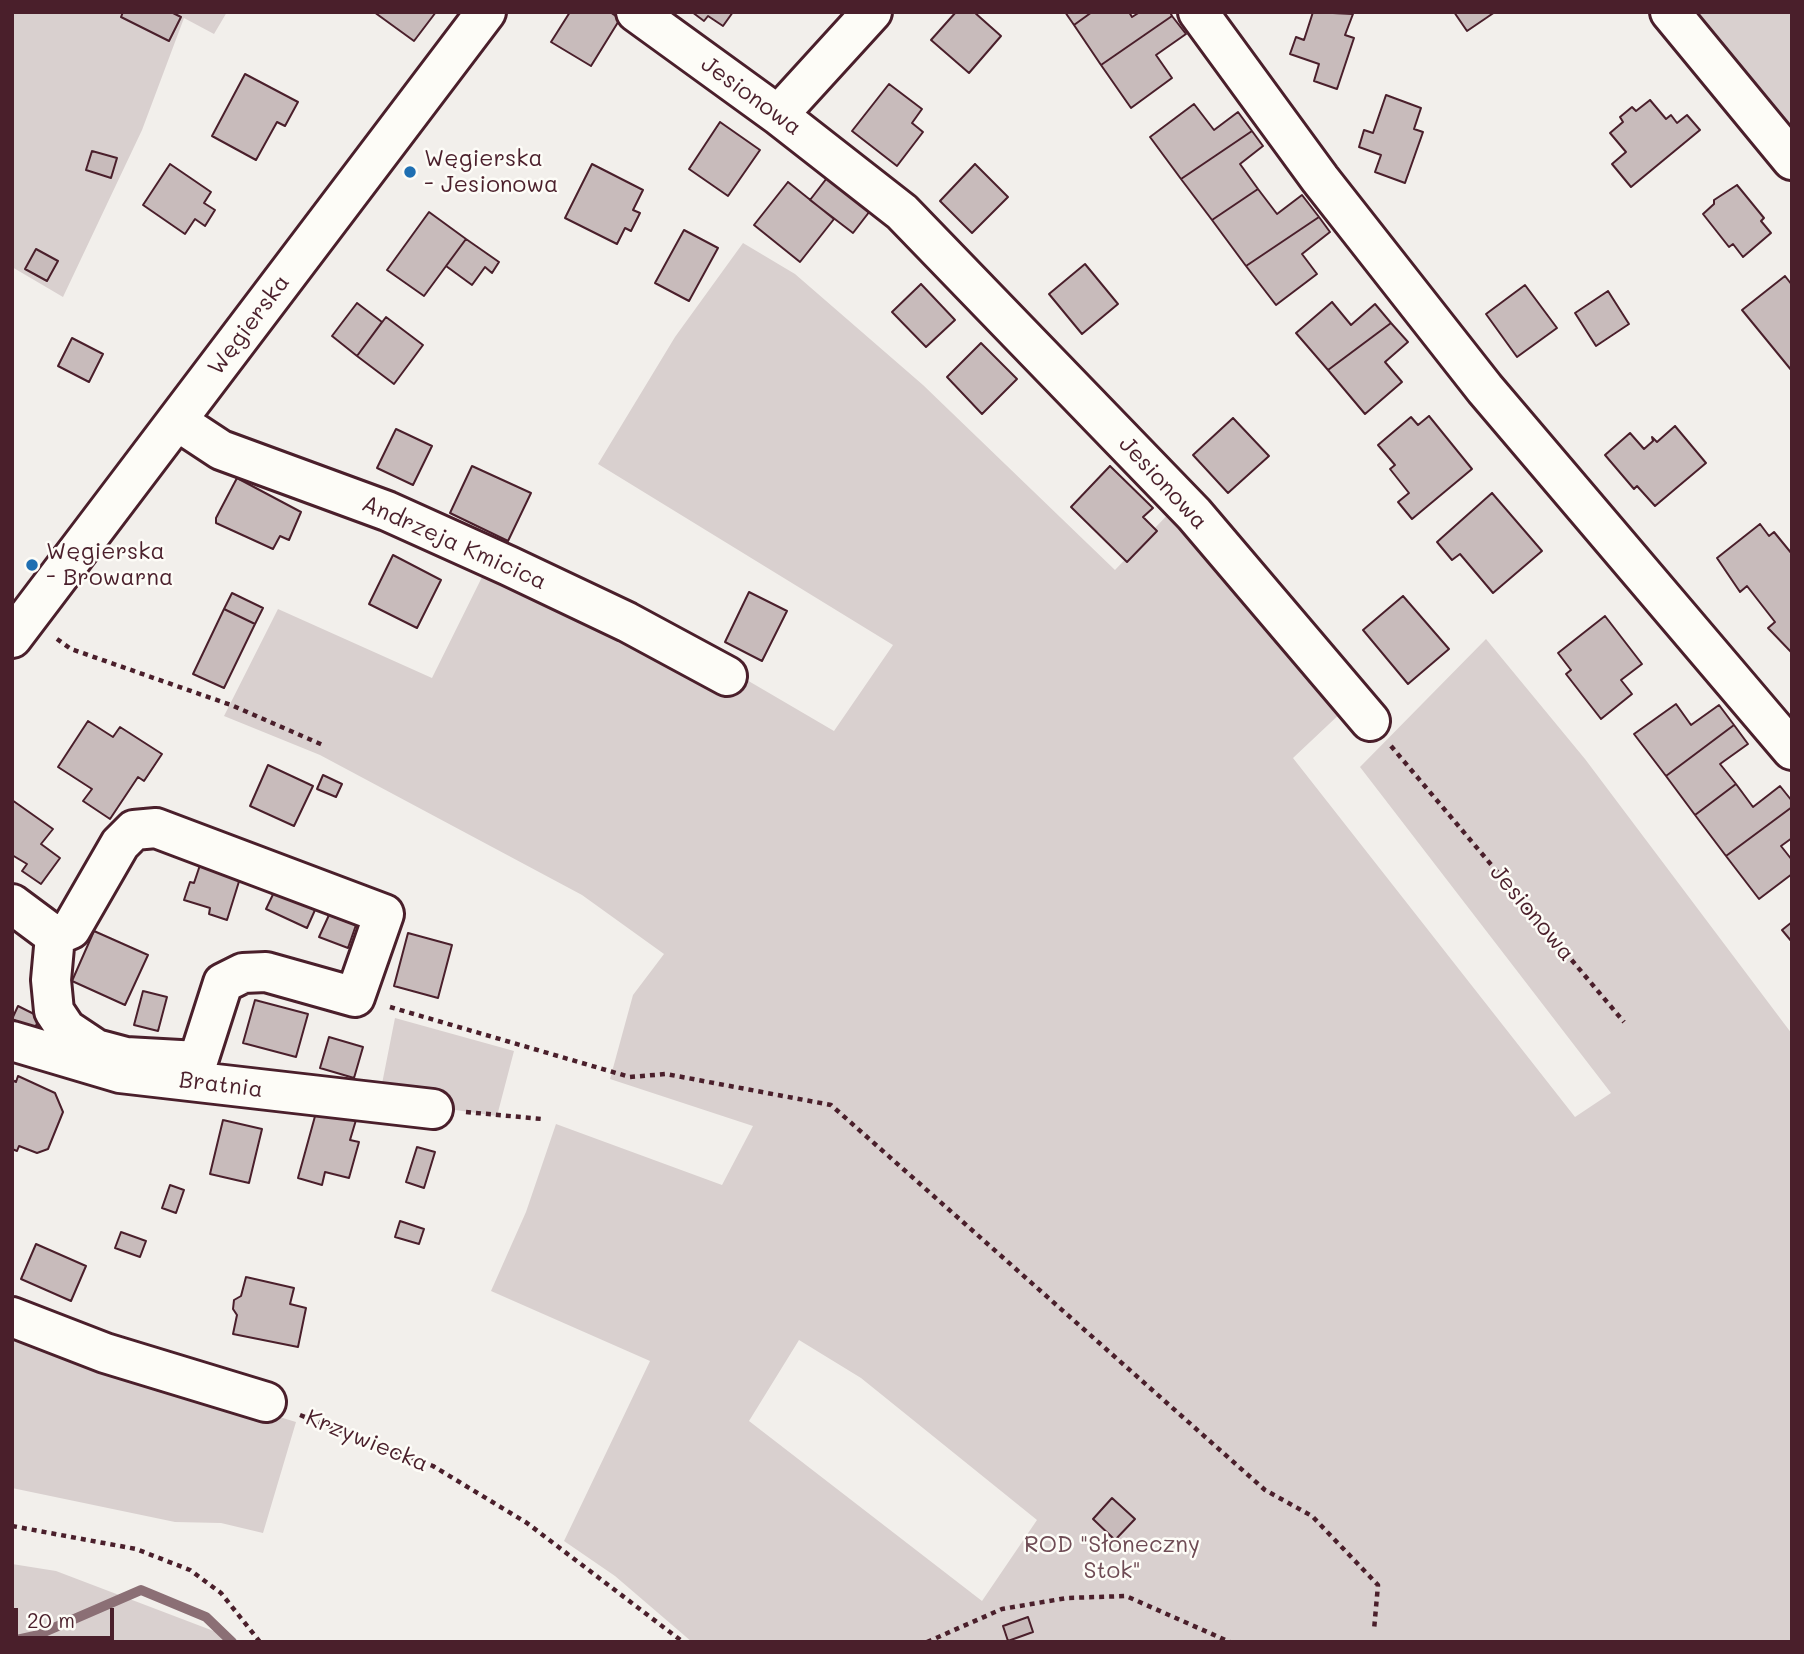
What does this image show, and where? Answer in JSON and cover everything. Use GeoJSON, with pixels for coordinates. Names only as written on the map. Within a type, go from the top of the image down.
{"type":"FeatureCollection","features":[{"type":"Feature","properties":{"kind":"street","name":"Węgierska"},"geometry":{"type":"LineString","coordinates":[[20,628],[486,12]]}},
{"type":"Feature","properties":{"kind":"street","name":"Jesionowa"},"geometry":{"type":"LineString","coordinates":[[636,12],[778,115],[902,212],[1194,514],[1370,721]]}},
{"type":"Feature","properties":{"kind":"street"},"geometry":{"type":"LineString","coordinates":[[778,115],[872,12]]}},
{"type":"Feature","properties":{"kind":"street"},"geometry":{"type":"LineString","coordinates":[[1198,12],[1320,179],[1485,389],[1792,750]]}},
{"type":"Feature","properties":{"kind":"street"},"geometry":{"type":"LineString","coordinates":[[1670,12],[1792,160]]}},
{"type":"Feature","properties":{"kind":"street","name":"Andrzeja Kmicica"},"geometry":{"type":"LineString","coordinates":[[177,421],[221,450],[387,512],[509,566],[626,622],[727,676]]}},
{"type":"Feature","properties":{"kind":"street"},"geometry":{"type":"LineString","coordinates":[[156,828],[384,914],[355,997],[266,972],[243,973],[223,984],[198,1061],[126,1057],[86,1042],[66,1029],[54,1011],[51,980],[55,936],[71,929],[120,844],[134,830],[156,828]]}},
{"type":"Feature","properties":{"kind":"street"},"geometry":{"type":"LineString","coordinates":[[12,904],[55,936]]}},
{"type":"Feature","properties":{"kind":"street","name":"Bratnia"},"geometry":{"type":"LineString","coordinates":[[12,1041],[120,1073],[433,1109]]}},
{"type":"Feature","properties":{"kind":"street"},"geometry":{"type":"LineString","coordinates":[[12,1317],[105,1353],[266,1402]]}},
{"type":"Feature","properties":{"kind":"path"},"geometry":{"type":"LineString","coordinates":[[20,628],[71,649],[231,705],[325,746]]}},
{"type":"Feature","properties":{"kind":"path","name":"Jesionowa"},"geometry":{"type":"LineString","coordinates":[[1370,721],[1624,1022]]}},
{"type":"Feature","properties":{"kind":"path"},"geometry":{"type":"LineString","coordinates":[[355,997],[630,1077],[666,1073],[831,1105],[1265,1490],[1312,1516],[1378,1585],[1374,1630]]}},
{"type":"Feature","properties":{"kind":"path"},"geometry":{"type":"LineString","coordinates":[[433,1109],[542,1119]]}},
{"type":"Feature","properties":{"kind":"path","name":"Krzywiecka"},"geometry":{"type":"LineString","coordinates":[[266,1402],[433,1466],[527,1523],[683,1642]]}},
{"type":"Feature","properties":{"kind":"path"},"geometry":{"type":"LineString","coordinates":[[12,1526],[136,1549],[190,1570],[222,1593],[260,1642]]}},
{"type":"Feature","properties":{"kind":"path"},"geometry":{"type":"LineString","coordinates":[[927,1642],[1002,1609],[1067,1598],[1126,1596],[1230,1642]]}},
{"type":"Feature","properties":{"kind":"green space"},"geometry":{"type":"Polygon","coordinates":[[[12,12],[227,12],[214,34],[184,18],[142,130],[63,297],[12,267],[12,12]]]}},
{"type":"Feature","properties":{"kind":"green space"},"geometry":{"type":"Polygon","coordinates":[[[1695,12],[1792,12],[1792,129],[1695,12]]]}},
{"type":"Feature","properties":{"kind":"green space","name":"ROD \"Słoneczny Stok\""},"geometry":{"type":"Polygon","coordinates":[[[743,243],[795,274],[923,385],[1115,570],[1174,508],[1345,709],[1293,758],[1575,1117],[1611,1093],[1360,767],[1486,639],[1585,759],[1792,1034],[1792,1642],[692,1642],[615,1576],[564,1541],[650,1361],[491,1291],[526,1212],[556,1124],[722,1185],[753,1126],[610,1079],[633,995],[664,954],[582,895],[320,755],[224,716],[278,609],[432,678],[486,569],[740,676],[834,731],[893,645],[598,464],[675,337],[743,243]],[[799,1340],[749,1421],[982,1601],[1037,1520],[861,1378],[799,1340]]]}},
{"type":"Feature","properties":{"kind":"green space"},"geometry":{"type":"Polygon","coordinates":[[[395,1018],[514,1051],[497,1116],[379,1099],[395,1018]]]}},
{"type":"Feature","properties":{"kind":"green space"},"geometry":{"type":"Polygon","coordinates":[[[12,1329],[128,1371],[296,1422],[263,1533],[221,1523],[175,1522],[12,1488],[12,1329]]]}},
{"type":"Feature","properties":{"kind":"green space"},"geometry":{"type":"Polygon","coordinates":[[[12,1564],[56,1571],[232,1638],[235,1642],[12,1642],[12,1564]]]}},
{"type":"Feature","properties":{"kind":"building"},"geometry":{"type":"Polygon","coordinates":[[[123,12],[171,12],[181,17],[169,41],[121,17],[123,12]]]}},
{"type":"Feature","properties":{"kind":"building"},"geometry":{"type":"Polygon","coordinates":[[[374,12],[436,12],[414,41],[374,12]]]}},
{"type":"Feature","properties":{"kind":"building"},"geometry":{"type":"Polygon","coordinates":[[[570,12],[610,12],[620,19],[591,66],[551,42],[570,12]]]}},
{"type":"Feature","properties":{"kind":"building"},"geometry":{"type":"Polygon","coordinates":[[[692,12],[733,12],[723,26],[708,16],[704,21],[692,12]]]}},
{"type":"Feature","properties":{"kind":"building"},"geometry":{"type":"Polygon","coordinates":[[[956,12],[974,12],[1001,36],[969,73],[931,40],[956,12]]]}},
{"type":"Feature","properties":{"kind":"building"},"geometry":{"type":"Polygon","coordinates":[[[1065,12],[1092,12],[1074,25],[1065,12]]]}},
{"type":"Feature","properties":{"kind":"building"},"geometry":{"type":"Polygon","coordinates":[[[1092,12],[1129,12],[1132,17],[1140,12],[1170,12],[1172,16],[1101,65],[1074,25],[1092,12]]]}},
{"type":"Feature","properties":{"kind":"building"},"geometry":{"type":"Polygon","coordinates":[[[1313,12],[1353,14],[1345,35],[1354,38],[1337,89],[1314,81],[1319,64],[1290,54],[1296,37],[1304,40],[1313,12]]]}},
{"type":"Feature","properties":{"kind":"building"},"geometry":{"type":"Polygon","coordinates":[[[1454,12],[1495,12],[1467,31],[1454,12]]]}},
{"type":"Feature","properties":{"kind":"building"},"geometry":{"type":"Polygon","coordinates":[[[1172,16],[1186,34],[1156,55],[1172,78],[1131,108],[1101,65],[1172,16]]]}},
{"type":"Feature","properties":{"kind":"building"},"geometry":{"type":"Polygon","coordinates":[[[245,74],[298,102],[285,126],[277,122],[256,160],[212,136],[245,74]]]}},
{"type":"Feature","properties":{"kind":"building"},"geometry":{"type":"Polygon","coordinates":[[[889,84],[922,109],[912,123],[923,132],[897,166],[852,131],[889,84]]]}},
{"type":"Feature","properties":{"kind":"building"},"geometry":{"type":"Polygon","coordinates":[[[1386,95],[1421,108],[1414,129],[1423,132],[1405,183],[1375,172],[1381,155],[1359,147],[1364,130],[1373,133],[1386,95]]]}},
{"type":"Feature","properties":{"kind":"building"},"geometry":{"type":"Polygon","coordinates":[[[1650,100],[1666,119],[1671,115],[1677,123],[1687,115],[1700,130],[1631,187],[1612,164],[1626,152],[1610,133],[1623,122],[1620,117],[1632,107],[1636,111],[1650,100]]]}},
{"type":"Feature","properties":{"kind":"building"},"geometry":{"type":"Polygon","coordinates":[[[1194,104],[1214,130],[1238,112],[1252,131],[1181,179],[1150,137],[1194,104]]]}},
{"type":"Feature","properties":{"kind":"building"},"geometry":{"type":"Polygon","coordinates":[[[720,122],[760,150],[728,196],[689,169],[720,122]]]}},
{"type":"Feature","properties":{"kind":"building"},"geometry":{"type":"Polygon","coordinates":[[[1252,131],[1263,146],[1240,164],[1258,189],[1212,220],[1181,179],[1252,131]]]}},
{"type":"Feature","properties":{"kind":"building"},"geometry":{"type":"Polygon","coordinates":[[[92,151],[117,158],[111,178],[86,170],[92,151]]]}},
{"type":"Feature","properties":{"kind":"building"},"geometry":{"type":"Polygon","coordinates":[[[170,164],[211,192],[204,203],[215,210],[205,226],[195,219],[185,234],[143,205],[170,164]]]}},
{"type":"Feature","properties":{"kind":"building"},"geometry":{"type":"Polygon","coordinates":[[[592,164],[643,190],[633,210],[640,213],[631,231],[625,228],[617,244],[565,218],[592,164]]]}},
{"type":"Feature","properties":{"kind":"building"},"geometry":{"type":"Polygon","coordinates":[[[975,164],[1008,197],[972,233],[940,201],[975,164]]]}},
{"type":"Feature","properties":{"kind":"building"},"geometry":{"type":"Polygon","coordinates":[[[830,174],[873,207],[853,233],[810,200],[830,174]]]}},
{"type":"Feature","properties":{"kind":"building"},"geometry":{"type":"Polygon","coordinates":[[[788,182],[834,219],[800,262],[754,225],[788,182]]]}},
{"type":"Feature","properties":{"kind":"building"},"geometry":{"type":"Polygon","coordinates":[[[1737,185],[1764,218],[1761,221],[1771,233],[1743,257],[1733,244],[1729,247],[1703,214],[1714,204],[1714,200],[1737,185]]]}},
{"type":"Feature","properties":{"kind":"building"},"geometry":{"type":"Polygon","coordinates":[[[1258,189],[1277,214],[1302,195],[1319,217],[1246,266],[1212,220],[1258,189]]]}},
{"type":"Feature","properties":{"kind":"building"},"geometry":{"type":"Polygon","coordinates":[[[429,212],[466,239],[424,296],[387,270],[429,212]]]}},
{"type":"Feature","properties":{"kind":"building"},"geometry":{"type":"Polygon","coordinates":[[[1319,217],[1330,232],[1302,254],[1317,274],[1276,305],[1246,266],[1319,217]]]}},
{"type":"Feature","properties":{"kind":"building"},"geometry":{"type":"Polygon","coordinates":[[[684,230],[718,248],[689,301],[655,283],[684,230]]]}},
{"type":"Feature","properties":{"kind":"building"},"geometry":{"type":"Polygon","coordinates":[[[466,239],[499,262],[492,273],[485,267],[472,285],[446,266],[466,239]]]}},
{"type":"Feature","properties":{"kind":"building"},"geometry":{"type":"Polygon","coordinates":[[[36,249],[58,261],[47,281],[25,269],[36,249]]]}},
{"type":"Feature","properties":{"kind":"building"},"geometry":{"type":"Polygon","coordinates":[[[1085,264],[1118,304],[1082,334],[1049,294],[1085,264]]]}},
{"type":"Feature","properties":{"kind":"building"},"geometry":{"type":"Polygon","coordinates":[[[1785,276],[1792,285],[1792,371],[1742,310],[1785,276]]]}},
{"type":"Feature","properties":{"kind":"building"},"geometry":{"type":"Polygon","coordinates":[[[921,284],[955,320],[926,347],[892,312],[921,284]]]}},
{"type":"Feature","properties":{"kind":"building"},"geometry":{"type":"Polygon","coordinates":[[[1525,285],[1557,328],[1517,357],[1486,314],[1525,285]]]}},
{"type":"Feature","properties":{"kind":"building"},"geometry":{"type":"Polygon","coordinates":[[[1608,291],[1629,324],[1596,346],[1575,313],[1608,291]]]}},
{"type":"Feature","properties":{"kind":"building"},"geometry":{"type":"Polygon","coordinates":[[[1332,302],[1351,325],[1375,304],[1391,323],[1328,370],[1296,333],[1332,302]]]}},
{"type":"Feature","properties":{"kind":"building"},"geometry":{"type":"Polygon","coordinates":[[[357,303],[382,322],[357,356],[332,336],[357,303]]]}},
{"type":"Feature","properties":{"kind":"building"},"geometry":{"type":"Polygon","coordinates":[[[386,317],[423,345],[394,384],[357,356],[386,317]]]}},
{"type":"Feature","properties":{"kind":"building"},"geometry":{"type":"Polygon","coordinates":[[[1391,323],[1408,342],[1385,362],[1402,382],[1365,414],[1328,370],[1391,323]]]}},
{"type":"Feature","properties":{"kind":"building"},"geometry":{"type":"Polygon","coordinates":[[[72,338],[103,354],[89,382],[58,366],[72,338]]]}},
{"type":"Feature","properties":{"kind":"building"},"geometry":{"type":"Polygon","coordinates":[[[981,343],[1017,379],[982,414],[947,377],[981,343]]]}},
{"type":"Feature","properties":{"kind":"building"},"geometry":{"type":"Polygon","coordinates":[[[1429,416],[1472,469],[1412,519],[1398,502],[1409,493],[1390,469],[1395,465],[1378,445],[1411,417],[1418,425],[1429,416]]]}},
{"type":"Feature","properties":{"kind":"building"},"geometry":{"type":"Polygon","coordinates":[[[1233,418],[1269,456],[1228,493],[1193,455],[1233,418]]]}},
{"type":"Feature","properties":{"kind":"building"},"geometry":{"type":"Polygon","coordinates":[[[1675,426],[1706,463],[1655,506],[1637,486],[1634,489],[1605,455],[1630,433],[1644,449],[1653,441],[1652,437],[1657,442],[1675,426]]]}},
{"type":"Feature","properties":{"kind":"building"},"geometry":{"type":"Polygon","coordinates":[[[396,429],[432,446],[413,485],[377,468],[396,429]]]}},
{"type":"Feature","properties":{"kind":"building"},"geometry":{"type":"Polygon","coordinates":[[[472,466],[531,493],[508,541],[450,513],[472,466]]]}},
{"type":"Feature","properties":{"kind":"building"},"geometry":{"type":"Polygon","coordinates":[[[1110,466],[1153,508],[1143,517],[1157,531],[1127,562],[1071,507],[1110,466]]]}},
{"type":"Feature","properties":{"kind":"building"},"geometry":{"type":"Polygon","coordinates":[[[237,478],[301,512],[289,540],[280,536],[273,549],[216,523],[216,518],[237,478]]]}},
{"type":"Feature","properties":{"kind":"building"},"geometry":{"type":"Polygon","coordinates":[[[1492,493],[1542,551],[1493,593],[1460,554],[1452,560],[1437,542],[1492,493]]]}},
{"type":"Feature","properties":{"kind":"building"},"geometry":{"type":"Polygon","coordinates":[[[1760,524],[1769,536],[1774,532],[1792,554],[1792,653],[1768,628],[1775,622],[1747,586],[1740,592],[1717,558],[1760,524]]]}},
{"type":"Feature","properties":{"kind":"building"},"geometry":{"type":"Polygon","coordinates":[[[393,555],[441,580],[417,628],[369,604],[393,555]]]}},
{"type":"Feature","properties":{"kind":"building"},"geometry":{"type":"Polygon","coordinates":[[[749,592],[787,611],[762,661],[725,642],[749,592]]]}},
{"type":"Feature","properties":{"kind":"building"},"geometry":{"type":"Polygon","coordinates":[[[232,593],[263,608],[255,624],[224,609],[232,593]]]}},
{"type":"Feature","properties":{"kind":"building"},"geometry":{"type":"Polygon","coordinates":[[[1403,596],[1449,649],[1408,684],[1363,630],[1403,596]]]}},
{"type":"Feature","properties":{"kind":"building"},"geometry":{"type":"Polygon","coordinates":[[[224,609],[255,624],[224,688],[193,674],[224,609]]]}},
{"type":"Feature","properties":{"kind":"building"},"geometry":{"type":"Polygon","coordinates":[[[1605,616],[1642,664],[1621,680],[1632,694],[1601,719],[1566,674],[1571,670],[1558,653],[1605,616]]]}},
{"type":"Feature","properties":{"kind":"building"},"geometry":{"type":"Polygon","coordinates":[[[1676,704],[1691,725],[1719,705],[1734,725],[1666,776],[1634,734],[1676,704]]]}},
{"type":"Feature","properties":{"kind":"building"},"geometry":{"type":"Polygon","coordinates":[[[88,721],[113,737],[120,727],[162,754],[144,781],[138,777],[110,819],[83,801],[92,789],[58,767],[88,721]]]}},
{"type":"Feature","properties":{"kind":"building"},"geometry":{"type":"Polygon","coordinates":[[[1734,725],[1748,744],[1720,764],[1736,784],[1695,815],[1666,776],[1734,725]]]}},
{"type":"Feature","properties":{"kind":"building"},"geometry":{"type":"Polygon","coordinates":[[[268,765],[313,786],[294,826],[250,806],[268,765]]]}},
{"type":"Feature","properties":{"kind":"building"},"geometry":{"type":"Polygon","coordinates":[[[323,775],[342,784],[336,797],[317,789],[323,775]]]}},
{"type":"Feature","properties":{"kind":"building"},"geometry":{"type":"Polygon","coordinates":[[[1736,784],[1753,807],[1780,786],[1792,801],[1792,807],[1726,856],[1695,815],[1736,784]]]}},
{"type":"Feature","properties":{"kind":"building"},"geometry":{"type":"Polygon","coordinates":[[[12,800],[53,829],[41,844],[60,858],[41,884],[22,871],[27,864],[12,855],[12,800]]]}},
{"type":"Feature","properties":{"kind":"building"},"geometry":{"type":"Polygon","coordinates":[[[1792,807],[1792,838],[1781,846],[1792,860],[1792,874],[1759,899],[1726,856],[1792,807]]]}},
{"type":"Feature","properties":{"kind":"building"},"geometry":{"type":"Polygon","coordinates":[[[201,862],[241,875],[227,920],[209,914],[210,908],[184,900],[190,882],[194,883],[201,862]]]}},
{"type":"Feature","properties":{"kind":"building"},"geometry":{"type":"Polygon","coordinates":[[[279,882],[319,901],[307,928],[266,909],[279,882]]]}},
{"type":"Feature","properties":{"kind":"building"},"geometry":{"type":"Polygon","coordinates":[[[329,915],[356,925],[348,948],[319,937],[329,915]]]}},
{"type":"Feature","properties":{"kind":"building"},"geometry":{"type":"Polygon","coordinates":[[[1792,922],[1792,942],[1782,930],[1792,922]]]}},
{"type":"Feature","properties":{"kind":"building"},"geometry":{"type":"Polygon","coordinates":[[[94,931],[148,955],[125,1005],[72,981],[94,931]]]}},
{"type":"Feature","properties":{"kind":"building"},"geometry":{"type":"Polygon","coordinates":[[[408,933],[452,945],[438,998],[394,986],[408,933]]]}},
{"type":"Feature","properties":{"kind":"building"},"geometry":{"type":"Polygon","coordinates":[[[143,991],[167,997],[158,1031],[134,1025],[143,991]]]}},
{"type":"Feature","properties":{"kind":"building"},"geometry":{"type":"Polygon","coordinates":[[[255,1000],[308,1014],[296,1057],[243,1043],[255,1000]]]}},
{"type":"Feature","properties":{"kind":"building"},"geometry":{"type":"Polygon","coordinates":[[[18,1006],[40,1017],[34,1030],[12,1019],[18,1006]]]}},
{"type":"Feature","properties":{"kind":"building"},"geometry":{"type":"Polygon","coordinates":[[[329,1037],[363,1047],[354,1078],[320,1068],[329,1037]]]}},
{"type":"Feature","properties":{"kind":"building"},"geometry":{"type":"Polygon","coordinates":[[[18,1076],[55,1093],[63,1112],[48,1149],[37,1153],[19,1146],[17,1151],[12,1149],[12,1080],[16,1082],[18,1076]]]}},
{"type":"Feature","properties":{"kind":"building"},"geometry":{"type":"Polygon","coordinates":[[[317,1109],[356,1120],[350,1140],[359,1142],[349,1178],[325,1172],[322,1185],[298,1178],[317,1109]]]}},
{"type":"Feature","properties":{"kind":"building"},"geometry":{"type":"Polygon","coordinates":[[[223,1120],[262,1129],[249,1183],[210,1174],[223,1120]]]}},
{"type":"Feature","properties":{"kind":"building"},"geometry":{"type":"Polygon","coordinates":[[[417,1147],[435,1152],[424,1188],[406,1182],[417,1147]]]}},
{"type":"Feature","properties":{"kind":"building"},"geometry":{"type":"Polygon","coordinates":[[[170,1185],[184,1190],[176,1213],[162,1208],[170,1185]]]}},
{"type":"Feature","properties":{"kind":"building"},"geometry":{"type":"Polygon","coordinates":[[[400,1221],[424,1229],[419,1244],[395,1237],[400,1221]]]}},
{"type":"Feature","properties":{"kind":"building"},"geometry":{"type":"Polygon","coordinates":[[[121,1232],[146,1241],[140,1257],[115,1248],[121,1232]]]}},
{"type":"Feature","properties":{"kind":"building"},"geometry":{"type":"Polygon","coordinates":[[[36,1244],[86,1266],[71,1301],[21,1279],[36,1244]]]}},
{"type":"Feature","properties":{"kind":"building"},"geometry":{"type":"Polygon","coordinates":[[[246,1277],[294,1288],[290,1304],[306,1308],[298,1347],[233,1334],[237,1315],[233,1309],[234,1300],[241,1296],[246,1277]]]}},
{"type":"Feature","properties":{"kind":"building"},"geometry":{"type":"Polygon","coordinates":[[[1112,1498],[1135,1519],[1115,1540],[1093,1519],[1112,1498]]]}},
{"type":"Feature","properties":{"kind":"building"},"geometry":{"type":"Polygon","coordinates":[[[1028,1617],[1033,1632],[1008,1641],[1003,1626],[1028,1617]]]}},
{"type":"Feature","properties":{"kind":"waterway"},"geometry":{"type":"LineString","coordinates":[[12,1641],[35,1636],[141,1590],[206,1617],[232,1642]]}},
{"type":"Feature","properties":{"kind":"place","name":"Węgierska - Jesionowa"},"geometry":{"type":"Point","coordinates":[410,172]}},
{"type":"Feature","properties":{"kind":"place","name":"Węgierska - Browarna"},"geometry":{"type":"Point","coordinates":[32,565]}}]}
